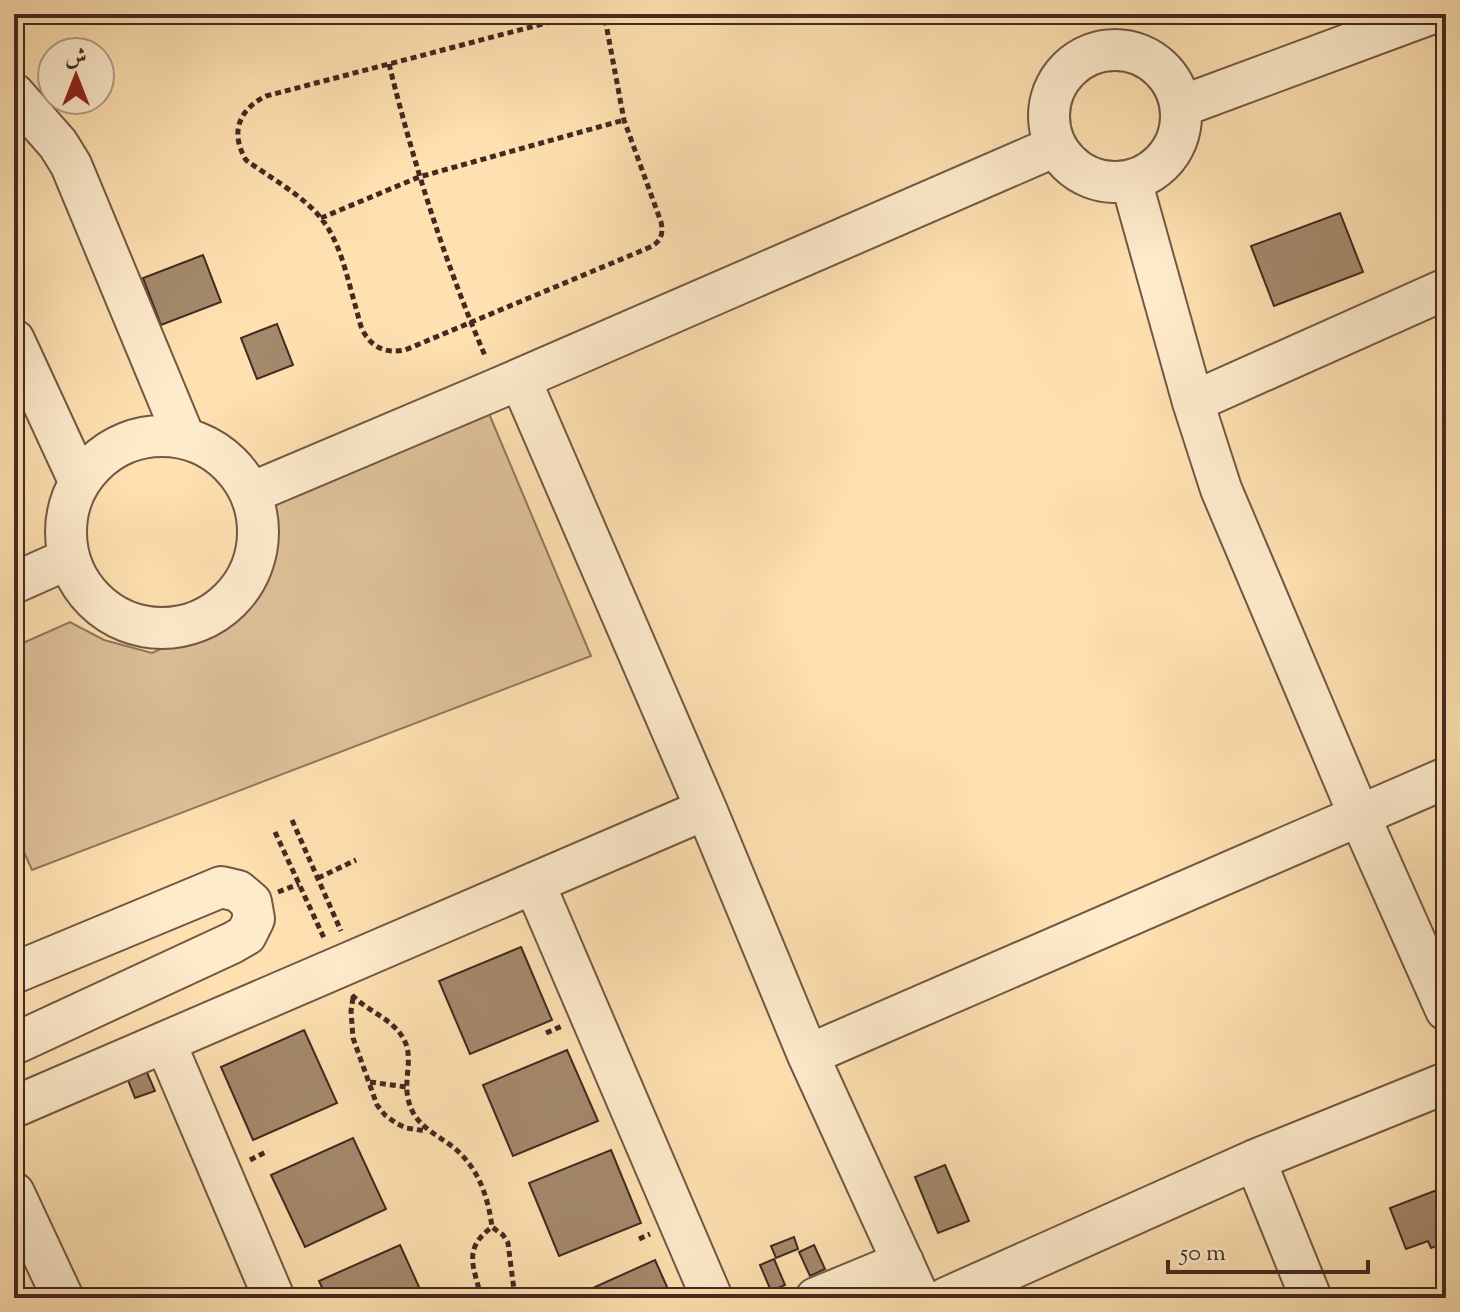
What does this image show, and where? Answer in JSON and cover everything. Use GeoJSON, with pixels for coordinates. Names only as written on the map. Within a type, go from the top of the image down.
{"type":"FeatureCollection","features":[{"type":"Feature","properties":{"kind":"street"},"geometry":{"type":"LineString","coordinates":[[1182,106],[1430,14]]}},
{"type":"Feature","properties":{"kind":"street"},"geometry":{"type":"LineString","coordinates":[[1112,49],[1144,55],[1169,76],[1182,106],[1178,139],[1160,166],[1131,180],[1108,182],[1087,176],[1069,163],[1056,146],[1048,114],[1057,82],[1080,59],[1112,49]]}},
{"type":"Feature","properties":{"kind":"street"},"geometry":{"type":"LineString","coordinates":[[14,94],[58,144],[71,165],[184,437]]}},
{"type":"Feature","properties":{"kind":"street"},"geometry":{"type":"LineString","coordinates":[[251,493],[510,384],[1056,146]]}},
{"type":"Feature","properties":{"kind":"street"},"geometry":{"type":"LineString","coordinates":[[1131,180],[1193,402],[1221,489],[1359,815],[1446,1010]]}},
{"type":"Feature","properties":{"kind":"street"},"geometry":{"type":"LineString","coordinates":[[1193,402],[1446,289]]}},
{"type":"Feature","properties":{"kind":"street"},"geometry":{"type":"LineString","coordinates":[[14,340],[79,481]]}},
{"type":"Feature","properties":{"kind":"street"},"geometry":{"type":"LineString","coordinates":[[510,384],[706,809],[808,1055],[919,1298]]}},
{"type":"Feature","properties":{"kind":"street"},"geometry":{"type":"LineString","coordinates":[[144,436],[184,437],[225,457],[251,493],[259,532],[251,570],[228,602],[195,623],[155,628],[117,618],[87,593],[68,559],[65,519],[79,481],[106,452],[144,436]]}},
{"type":"Feature","properties":{"kind":"street"},"geometry":{"type":"LineString","coordinates":[[14,583],[68,559]]}},
{"type":"Feature","properties":{"kind":"street"},"geometry":{"type":"LineString","coordinates":[[808,1055],[1446,778]]}},
{"type":"Feature","properties":{"kind":"street"},"geometry":{"type":"LineString","coordinates":[[14,1107],[165,1042],[348,977],[534,883],[706,809]]}},
{"type":"Feature","properties":{"kind":"street"},"geometry":{"type":"LineString","coordinates":[[534,883],[712,1298]]}},
{"type":"Feature","properties":{"kind":"street"},"geometry":{"type":"LineString","coordinates":[[14,973],[221,887],[238,891],[251,902],[254,919],[246,935],[14,1044]]}},
{"type":"Feature","properties":{"kind":"street"},"geometry":{"type":"LineString","coordinates":[[165,1042],[274,1298]]}},
{"type":"Feature","properties":{"kind":"street"},"geometry":{"type":"LineString","coordinates":[[946,1298],[1255,1160],[1446,1083]]}},
{"type":"Feature","properties":{"kind":"street"},"geometry":{"type":"LineString","coordinates":[[1255,1160],[1311,1298]]}},
{"type":"Feature","properties":{"kind":"street"},"geometry":{"type":"LineString","coordinates":[[14,1193],[46,1286]]}},
{"type":"Feature","properties":{"kind":"street"},"geometry":{"type":"LineString","coordinates":[[816,1298],[903,1262]]}},
{"type":"Feature","properties":{"kind":"path"},"geometry":{"type":"LineString","coordinates":[[581,14],[266,96],[246,110],[238,131],[241,151],[246,160],[321,218],[342,258],[363,333],[376,346],[395,352],[405,350],[655,245],[661,238],[661,222],[624,120],[606,24],[593,14]]}},
{"type":"Feature","properties":{"kind":"path"},"geometry":{"type":"LineString","coordinates":[[389,64],[419,177],[471,323],[510,384]]}},
{"type":"Feature","properties":{"kind":"path"},"geometry":{"type":"LineString","coordinates":[[321,218],[419,177],[624,120]]}},
{"type":"Feature","properties":{"kind":"path"},"geometry":{"type":"LineString","coordinates":[[292,820],[318,878],[348,977],[353,1038],[372,1094],[385,1115],[406,1128],[429,1131]]}},
{"type":"Feature","properties":{"kind":"path"},"geometry":{"type":"LineString","coordinates":[[275,832],[348,977],[400,1034],[407,1046],[406,1087],[413,1112],[429,1131],[464,1157],[483,1188],[490,1207],[492,1227],[508,1243],[514,1294],[491,1298]]}},
{"type":"Feature","properties":{"kind":"path"},"geometry":{"type":"LineString","coordinates":[[318,878],[356,860]]}},
{"type":"Feature","properties":{"kind":"path"},"geometry":{"type":"LineString","coordinates":[[370,1082],[406,1087]]}},
{"type":"Feature","properties":{"kind":"path"},"geometry":{"type":"LineString","coordinates":[[242,1164],[268,1151]]}},
{"type":"Feature","properties":{"kind":"path"},"geometry":{"type":"LineString","coordinates":[[481,1298],[471,1261],[476,1243],[492,1227]]}},
{"type":"Feature","properties":{"kind":"shaded area"},"geometry":{"type":"Polygon","coordinates":[[[487,409],[591,656],[32,870],[14,830],[14,647],[70,622],[104,640],[152,653],[203,630],[245,593],[260,552],[259,503],[487,409]]]}},
{"type":"Feature","properties":{"kind":"building"},"geometry":{"type":"Polygon","coordinates":[[[1340,213],[1363,272],[1274,306],[1251,246],[1340,213]]]}},
{"type":"Feature","properties":{"kind":"building"},"geometry":{"type":"Polygon","coordinates":[[[203,255],[221,302],[161,325],[143,278],[203,255]]]}},
{"type":"Feature","properties":{"kind":"building"},"geometry":{"type":"Polygon","coordinates":[[[277,324],[293,365],[257,379],[241,338],[277,324]]]}},
{"type":"Feature","properties":{"kind":"building"},"geometry":{"type":"Polygon","coordinates":[[[521,947],[552,1020],[470,1054],[439,981],[521,947]]]}},
{"type":"Feature","properties":{"kind":"building"},"geometry":{"type":"Polygon","coordinates":[[[304,1030],[337,1103],[253,1140],[221,1067],[304,1030]]]}},
{"type":"Feature","properties":{"kind":"building"},"geometry":{"type":"Polygon","coordinates":[[[567,1050],[598,1121],[513,1156],[483,1085],[567,1050]]]}},
{"type":"Feature","properties":{"kind":"building"},"geometry":{"type":"Polygon","coordinates":[[[145,1068],[155,1091],[135,1098],[126,1075],[145,1068]]]}},
{"type":"Feature","properties":{"kind":"building"},"geometry":{"type":"Polygon","coordinates":[[[353,1138],[386,1209],[305,1247],[271,1175],[353,1138]]]}},
{"type":"Feature","properties":{"kind":"building"},"geometry":{"type":"Polygon","coordinates":[[[611,1150],[641,1223],[559,1256],[529,1183],[611,1150]]]}},
{"type":"Feature","properties":{"kind":"building"},"geometry":{"type":"Polygon","coordinates":[[[945,1165],[969,1221],[938,1233],[915,1177],[945,1165]]]}},
{"type":"Feature","properties":{"kind":"building"},"geometry":{"type":"Polygon","coordinates":[[[1442,1188],[1446,1199],[1446,1233],[1441,1235],[1444,1243],[1431,1248],[1428,1241],[1406,1249],[1390,1208],[1442,1188]]]}},
{"type":"Feature","properties":{"kind":"building"},"geometry":{"type":"Polygon","coordinates":[[[794,1237],[798,1249],[776,1258],[771,1246],[794,1237]]]}},
{"type":"Feature","properties":{"kind":"building"},"geometry":{"type":"Polygon","coordinates":[[[400,1245],[424,1298],[327,1298],[319,1281],[400,1245]]]}},
{"type":"Feature","properties":{"kind":"building"},"geometry":{"type":"Polygon","coordinates":[[[814,1245],[825,1269],[810,1276],[799,1252],[814,1245]]]}},
{"type":"Feature","properties":{"kind":"building"},"geometry":{"type":"Polygon","coordinates":[[[774,1259],[785,1285],[771,1291],[760,1265],[774,1259]]]}},
{"type":"Feature","properties":{"kind":"building"},"geometry":{"type":"Polygon","coordinates":[[[655,1260],[672,1298],[575,1296],[655,1260]]]}}]}
